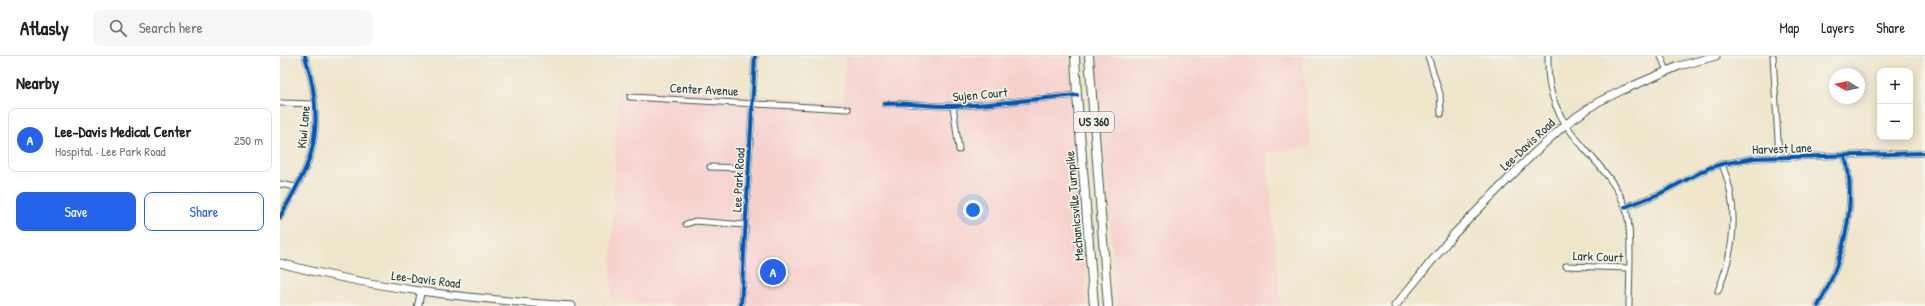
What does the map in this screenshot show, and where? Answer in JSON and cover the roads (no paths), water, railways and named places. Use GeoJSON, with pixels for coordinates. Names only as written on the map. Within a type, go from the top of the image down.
{"type":"FeatureCollection","features":[{"type":"Feature","properties":{"kind":"highway","name":"Mechanicsville Turnpike"},"geometry":{"type":"LineString","coordinates":[[1075,56],[1094,306]]}},
{"type":"Feature","properties":{"kind":"highway","name":"Mechanicsville Turnpike"},"geometry":{"type":"LineString","coordinates":[[1089,56],[1108,306]]}},
{"type":"Feature","properties":{"kind":"main road","name":"Lee-Davis Road"},"geometry":{"type":"LineString","coordinates":[[1395,306],[1453,235],[1534,153],[1566,124],[1610,96],[1667,71],[1716,56]]}},
{"type":"Feature","properties":{"kind":"main road","name":"Lee-Davis Road"},"geometry":{"type":"LineString","coordinates":[[280,263],[356,282],[420,291],[572,306]]}},
{"type":"Feature","properties":{"kind":"street","name":"Kiwi Lane"},"geometry":{"type":"LineString","coordinates":[[280,217],[308,164],[312,150],[316,123],[315,104],[311,75],[306,56]]}},
{"type":"Feature","properties":{"kind":"street","name":"Lee Park Road"},"geometry":{"type":"LineString","coordinates":[[741,306],[755,56]]}},
{"type":"Feature","properties":{"kind":"street"},"geometry":{"type":"LineString","coordinates":[[1428,56],[1440,94],[1442,114]]}},
{"type":"Feature","properties":{"kind":"street"},"geometry":{"type":"LineString","coordinates":[[1548,56],[1550,89],[1557,109],[1566,124],[1607,174],[1625,207],[1629,229],[1629,306]]}},
{"type":"Feature","properties":{"kind":"street"},"geometry":{"type":"LineString","coordinates":[[1661,56],[1667,71]]}},
{"type":"Feature","properties":{"kind":"street"},"geometry":{"type":"LineString","coordinates":[[1773,56],[1779,157]]}},
{"type":"Feature","properties":{"kind":"street","name":"Sujen Court"},"geometry":{"type":"LineString","coordinates":[[885,104],[904,102],[931,106],[954,106],[1077,95]]}},
{"type":"Feature","properties":{"kind":"street","name":"Center Avenue"},"geometry":{"type":"LineString","coordinates":[[630,96],[848,109]]}},
{"type":"Feature","properties":{"kind":"street"},"geometry":{"type":"LineString","coordinates":[[280,103],[315,104]]}},
{"type":"Feature","properties":{"kind":"street"},"geometry":{"type":"LineString","coordinates":[[954,106],[959,150]]}},
{"type":"Feature","properties":{"kind":"street","name":"Harvest Lane"},"geometry":{"type":"LineString","coordinates":[[1625,207],[1659,194],[1696,174],[1722,164],[1754,158],[1925,153]]}},
{"type":"Feature","properties":{"kind":"street"},"geometry":{"type":"LineString","coordinates":[[1818,306],[1837,264],[1846,228],[1849,193],[1848,168],[1845,156]]}},
{"type":"Feature","properties":{"kind":"street"},"geometry":{"type":"LineString","coordinates":[[1718,290],[1728,264],[1734,224],[1732,200],[1722,164]]}},
{"type":"Feature","properties":{"kind":"street"},"geometry":{"type":"LineString","coordinates":[[710,167],[748,168]]}},
{"type":"Feature","properties":{"kind":"street"},"geometry":{"type":"LineString","coordinates":[[280,184],[296,187]]}},
{"type":"Feature","properties":{"kind":"street"},"geometry":{"type":"LineString","coordinates":[[686,224],[695,221],[745,225]]}},
{"type":"Feature","properties":{"kind":"street","name":"Lark Court"},"geometry":{"type":"LineString","coordinates":[[1566,266],[1629,268]]}},
{"type":"Feature","properties":{"kind":"street"},"geometry":{"type":"LineString","coordinates":[[418,306],[420,291]]}},
{"type":"Feature","properties":{"kind":"place","name":"Lee-Davis Medical Center"},"geometry":{"type":"Point","coordinates":[773,272]}}]}
